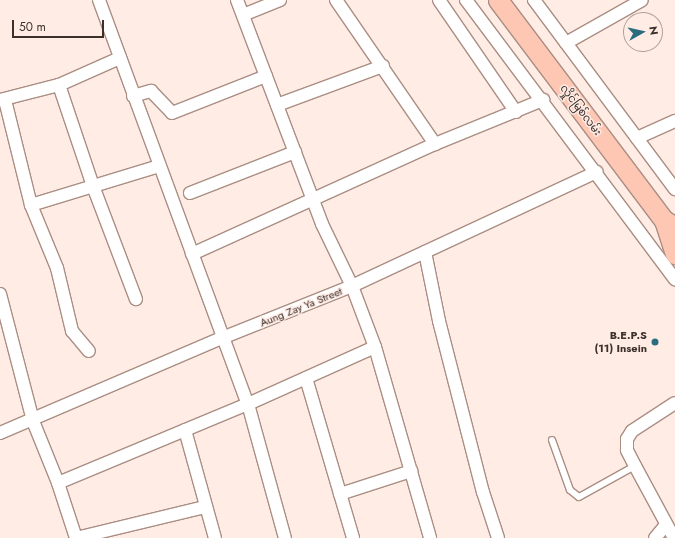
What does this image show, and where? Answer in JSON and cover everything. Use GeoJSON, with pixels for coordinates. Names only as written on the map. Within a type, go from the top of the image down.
{"type":"FeatureCollection","features":[{"type":"Feature","properties":{"kind":"main road","name":"လှိုင်မြစ်လမ်း"},"geometry":{"type":"LineString","coordinates":[[498,0],[670,224],[674,253]]}},
{"type":"Feature","properties":{"kind":"street"},"geometry":{"type":"LineString","coordinates":[[99,0],[222,338],[248,404],[285,538]]}},
{"type":"Feature","properties":{"kind":"street"},"geometry":{"type":"LineString","coordinates":[[237,0],[312,199],[352,286],[375,347],[430,538]]}},
{"type":"Feature","properties":{"kind":"street"},"geometry":{"type":"LineString","coordinates":[[243,15],[280,0]]}},
{"type":"Feature","properties":{"kind":"street"},"geometry":{"type":"LineString","coordinates":[[336,0],[383,66],[435,144]]}},
{"type":"Feature","properties":{"kind":"street"},"geometry":{"type":"LineString","coordinates":[[439,0],[516,112]]}},
{"type":"Feature","properties":{"kind":"street"},"geometry":{"type":"LineString","coordinates":[[466,0],[597,172],[675,279]]}},
{"type":"Feature","properties":{"kind":"street"},"geometry":{"type":"LineString","coordinates":[[534,0],[675,189]]}},
{"type":"Feature","properties":{"kind":"street"},"geometry":{"type":"LineString","coordinates":[[566,43],[642,0]]}},
{"type":"Feature","properties":{"kind":"street"},"geometry":{"type":"LineString","coordinates":[[89,351],[72,331],[57,268],[31,205],[2,100],[59,85],[120,58]]}},
{"type":"Feature","properties":{"kind":"street"},"geometry":{"type":"LineString","coordinates":[[277,105],[383,66]]}},
{"type":"Feature","properties":{"kind":"street"},"geometry":{"type":"LineString","coordinates":[[134,96],[151,92],[165,109],[172,113],[266,76]]}},
{"type":"Feature","properties":{"kind":"street"},"geometry":{"type":"LineString","coordinates":[[59,85],[93,186],[136,298]]}},
{"type":"Feature","properties":{"kind":"street"},"geometry":{"type":"LineString","coordinates":[[192,254],[435,144],[543,100]]}},
{"type":"Feature","properties":{"kind":"street"},"geometry":{"type":"LineString","coordinates":[[637,138],[675,121]]}},
{"type":"Feature","properties":{"kind":"street"},"geometry":{"type":"LineString","coordinates":[[190,193],[295,152]]}},
{"type":"Feature","properties":{"kind":"street"},"geometry":{"type":"LineString","coordinates":[[31,205],[159,166]]}},
{"type":"Feature","properties":{"kind":"street","name":"Aung Zay Ya Street"},"geometry":{"type":"LineString","coordinates":[[0,433],[33,421],[222,338],[352,286],[597,172]]}},
{"type":"Feature","properties":{"kind":"street"},"geometry":{"type":"LineString","coordinates":[[425,252],[439,321],[483,492],[498,538]]}},
{"type":"Feature","properties":{"kind":"street"},"geometry":{"type":"LineString","coordinates":[[0,294],[33,421],[58,483],[76,538],[205,507]]}},
{"type":"Feature","properties":{"kind":"street"},"geometry":{"type":"LineString","coordinates":[[58,483],[248,404],[375,347]]}},
{"type":"Feature","properties":{"kind":"street"},"geometry":{"type":"LineString","coordinates":[[306,378],[353,538]]}},
{"type":"Feature","properties":{"kind":"street"},"geometry":{"type":"LineString","coordinates":[[674,538],[627,450],[627,439],[632,431],[675,402]]}},
{"type":"Feature","properties":{"kind":"street"},"geometry":{"type":"LineString","coordinates":[[185,430],[205,507],[215,538]]}},
{"type":"Feature","properties":{"kind":"street"},"geometry":{"type":"LineString","coordinates":[[340,494],[411,471]]}},
{"type":"Feature","properties":{"kind":"street"},"geometry":{"type":"LineString","coordinates":[[655,538],[666,525]]}},
{"type":"Feature","properties":{"kind":"lane"},"geometry":{"type":"LineString","coordinates":[[552,440],[570,490],[579,497],[635,466]]}},
{"type":"Feature","properties":{"kind":"place","name":"B.E.P.S (11) Insein"},"geometry":{"type":"Point","coordinates":[655,342]}}]}
